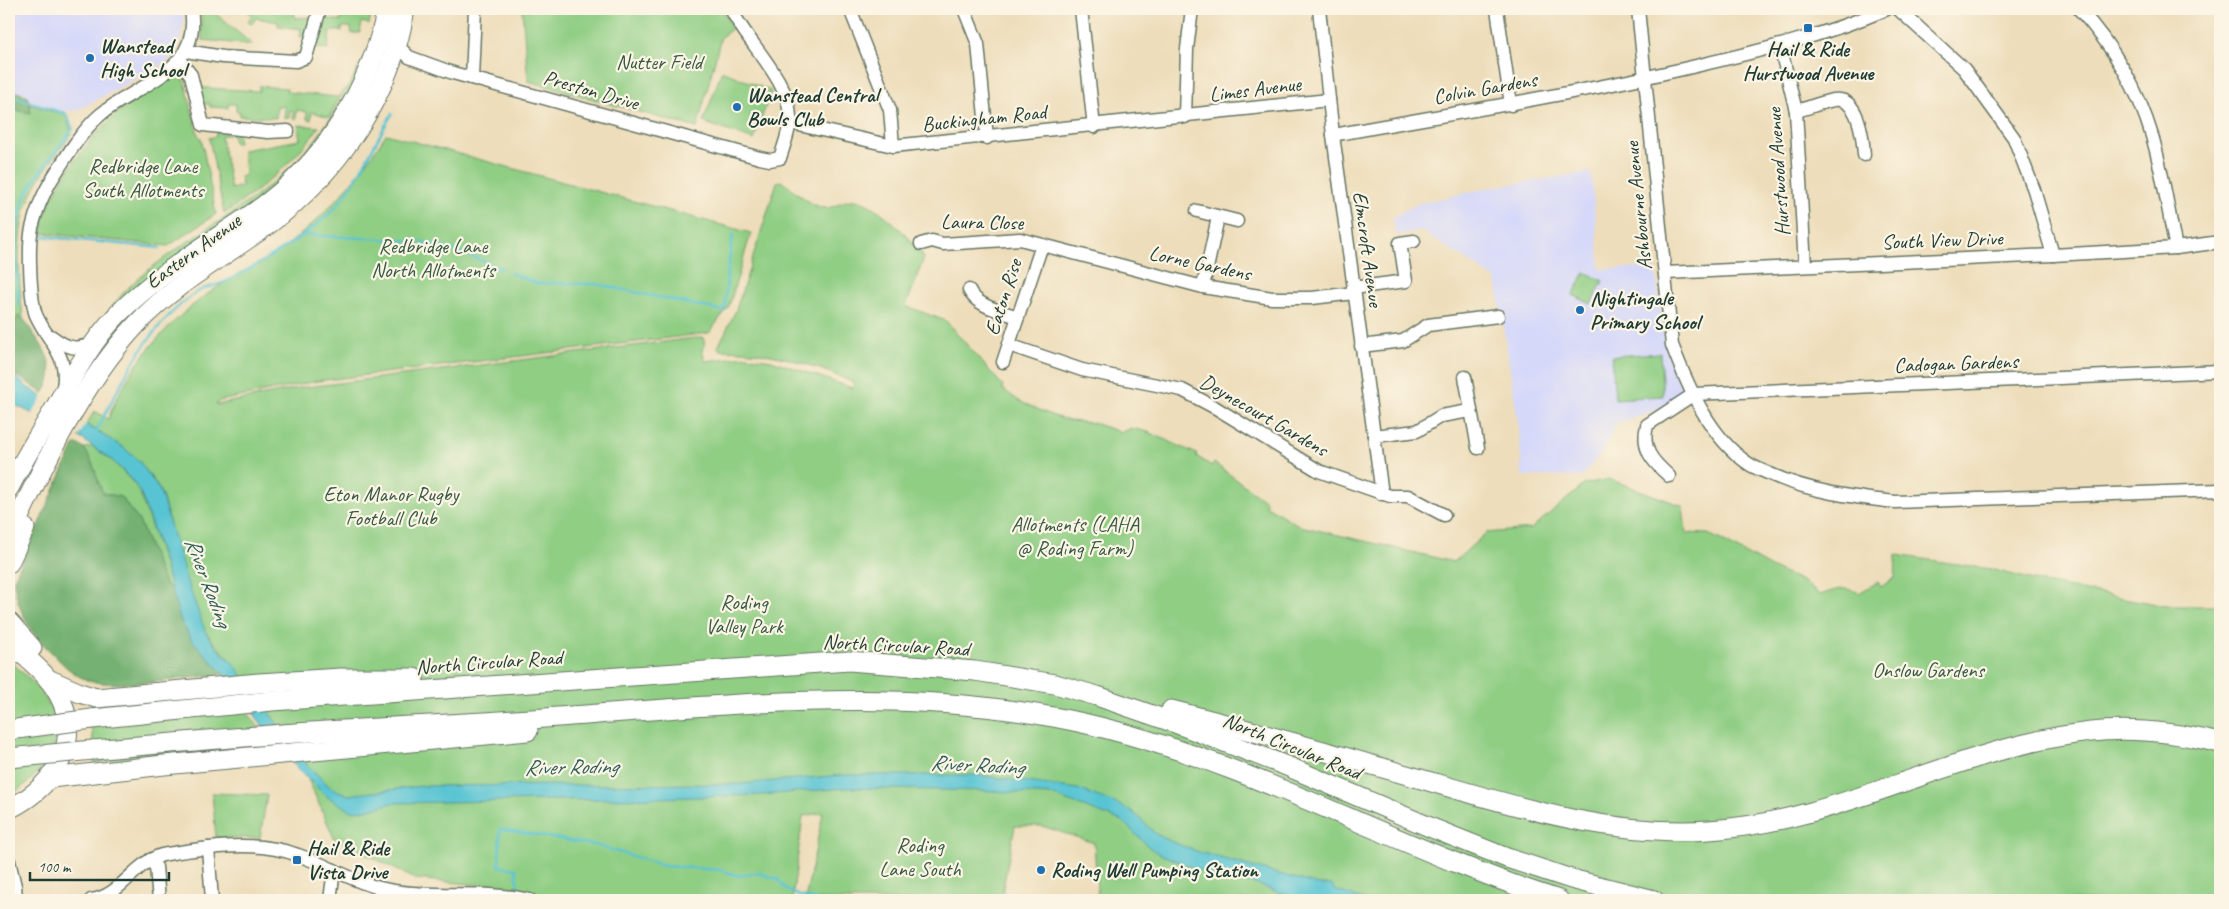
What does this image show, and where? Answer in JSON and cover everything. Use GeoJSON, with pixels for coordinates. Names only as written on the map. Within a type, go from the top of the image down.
{"type":"FeatureCollection","features":[{"type":"Feature","properties":{"kind":"highway","name":"Eastern Avenue"},"geometry":{"type":"LineString","coordinates":[[9,488],[60,398],[95,342],[116,317],[151,284],[175,265],[268,202],[314,158],[339,126],[361,86],[379,42],[387,9]]}},
{"type":"Feature","properties":{"kind":"highway","name":"Eastern Avenue"},"geometry":{"type":"LineString","coordinates":[[9,538],[62,434],[110,356],[136,324],[161,300],[204,267],[268,224],[306,193],[328,168],[364,120],[380,90],[397,46],[405,9]]}},
{"type":"Feature","properties":{"kind":"highway"},"geometry":{"type":"LineString","coordinates":[[9,563],[44,489],[50,456]]}},
{"type":"Feature","properties":{"kind":"highway"},"geometry":{"type":"LineString","coordinates":[[9,622],[30,646],[74,684],[102,692],[148,692]]}},
{"type":"Feature","properties":{"kind":"highway"},"geometry":{"type":"LineString","coordinates":[[9,642],[48,679],[80,694],[96,698],[227,685],[341,678],[542,680]]}},
{"type":"Feature","properties":{"kind":"highway","name":"North Circular Road"},"geometry":{"type":"LineString","coordinates":[[9,730],[92,719],[272,700],[542,680],[849,661],[975,671],[1055,684],[1142,711],[1289,767],[1507,858],[1571,879],[1654,900]]}},
{"type":"Feature","properties":{"kind":"highway"},"geometry":{"type":"LineString","coordinates":[[12,811],[51,778],[62,759],[68,735],[65,712],[48,679]]}},
{"type":"Feature","properties":{"kind":"highway"},"geometry":{"type":"LineString","coordinates":[[1055,684],[1141,702],[1298,743],[1505,803],[1590,823],[1663,832],[1717,830],[1780,822],[1848,802],[1964,762],[2036,742],[2091,732],[2134,730],[2166,733],[2220,743]]}},
{"type":"Feature","properties":{"kind":"highway","name":"North Circular Road"},"geometry":{"type":"LineString","coordinates":[[9,758],[296,733],[799,702],[897,700],[999,709],[1108,730],[1192,755],[1243,774],[1434,855],[1559,900]]}},
{"type":"Feature","properties":{"kind":"highway"},"geometry":{"type":"LineString","coordinates":[[51,778],[279,754],[612,723],[649,710]]}},
{"type":"Feature","properties":{"kind":"street"},"geometry":{"type":"LineString","coordinates":[[60,398],[64,379],[64,364],[45,332],[33,305],[32,230],[40,204],[52,179],[98,116],[169,71],[183,56],[192,32],[192,9]]}},
{"type":"Feature","properties":{"kind":"street"},"geometry":{"type":"LineString","coordinates":[[183,56],[296,62],[306,57],[313,39],[320,9]]}},
{"type":"Feature","properties":{"kind":"street"},"geometry":{"type":"LineString","coordinates":[[472,78],[475,9]]}},
{"type":"Feature","properties":{"kind":"street"},"geometry":{"type":"LineString","coordinates":[[731,9],[740,26],[781,85],[788,101],[790,123]]}},
{"type":"Feature","properties":{"kind":"street"},"geometry":{"type":"LineString","coordinates":[[850,9],[890,110],[893,146]]}},
{"type":"Feature","properties":{"kind":"street"},"geometry":{"type":"LineString","coordinates":[[964,9],[978,44],[987,138]]}},
{"type":"Feature","properties":{"kind":"street"},"geometry":{"type":"LineString","coordinates":[[1081,9],[1094,127]]}},
{"type":"Feature","properties":{"kind":"street"},"geometry":{"type":"LineString","coordinates":[[1185,117],[1187,49],[1192,9]]}},
{"type":"Feature","properties":{"kind":"street","name":"Elmcroft Avenue"},"geometry":{"type":"LineString","coordinates":[[1319,9],[1332,135],[1382,494]]}},
{"type":"Feature","properties":{"kind":"street"},"geometry":{"type":"LineString","coordinates":[[1497,9],[1511,105]]}},
{"type":"Feature","properties":{"kind":"street","name":"Ashbourne Avenue"},"geometry":{"type":"LineString","coordinates":[[1638,9],[1672,344],[1694,394]]}},
{"type":"Feature","properties":{"kind":"street","name":"Colvin Gardens"},"geometry":{"type":"LineString","coordinates":[[1332,135],[1511,105],[1644,78],[1780,46],[1839,29],[1888,9]]}},
{"type":"Feature","properties":{"kind":"street"},"geometry":{"type":"LineString","coordinates":[[1898,9],[1964,70],[2014,138],[2034,190],[2053,255]]}},
{"type":"Feature","properties":{"kind":"street"},"geometry":{"type":"LineString","coordinates":[[2079,9],[2111,49],[2135,92],[2152,137],[2176,248]]}},
{"type":"Feature","properties":{"kind":"street","name":"Preston Drive"},"geometry":{"type":"LineString","coordinates":[[397,46],[406,55],[418,61],[472,78],[765,159],[780,158],[790,123]]}},
{"type":"Feature","properties":{"kind":"street","name":"Hurstwood Avenue"},"geometry":{"type":"LineString","coordinates":[[1780,46],[1796,111],[1805,266]]}},
{"type":"Feature","properties":{"kind":"street"},"geometry":{"type":"LineString","coordinates":[[183,56],[191,75],[203,125],[268,132],[288,131]]}},
{"type":"Feature","properties":{"kind":"street","name":"Limes Avenue"},"geometry":{"type":"LineString","coordinates":[[1185,117],[1329,100]]}},
{"type":"Feature","properties":{"kind":"street"},"geometry":{"type":"LineString","coordinates":[[1796,111],[1835,100],[1842,100],[1850,106],[1862,125],[1864,155]]}},
{"type":"Feature","properties":{"kind":"street","name":"Buckingham Road"},"geometry":{"type":"LineString","coordinates":[[790,123],[893,146],[1185,117]]}},
{"type":"Feature","properties":{"kind":"street"},"geometry":{"type":"LineString","coordinates":[[1197,211],[1237,221]]}},
{"type":"Feature","properties":{"kind":"street"},"geometry":{"type":"LineString","coordinates":[[1204,287],[1218,217]]}},
{"type":"Feature","properties":{"kind":"street","name":"Laura Close"},"geometry":{"type":"LineString","coordinates":[[921,244],[932,241],[943,244],[1020,239],[1042,245]]}},
{"type":"Feature","properties":{"kind":"street","name":"Lorne Gardens"},"geometry":{"type":"LineString","coordinates":[[1042,245],[1204,287],[1272,298],[1312,298],[1406,281],[1400,243],[1414,241]]}},
{"type":"Feature","properties":{"kind":"street","name":"South View Drive"},"geometry":{"type":"LineString","coordinates":[[1666,273],[2053,255],[2176,248],[2220,242]]}},
{"type":"Feature","properties":{"kind":"street","name":"Eaton Rise"},"geometry":{"type":"LineString","coordinates":[[1003,362],[1042,245]]}},
{"type":"Feature","properties":{"kind":"street"},"geometry":{"type":"LineString","coordinates":[[969,290],[972,298],[981,304],[1018,317]]}},
{"type":"Feature","properties":{"kind":"street"},"geometry":{"type":"LineString","coordinates":[[1361,346],[1404,341],[1428,324],[1498,316]]}},
{"type":"Feature","properties":{"kind":"street"},"geometry":{"type":"LineString","coordinates":[[45,332],[63,345],[73,349],[95,342]]}},
{"type":"Feature","properties":{"kind":"street","name":"Deynecourt Gardens"},"geometry":{"type":"LineString","coordinates":[[1009,344],[1082,370],[1182,390],[1216,408],[1312,468],[1359,487],[1374,489],[1382,494],[1408,496],[1444,515]]}},
{"type":"Feature","properties":{"kind":"street","name":"Cadogan Gardens"},"geometry":{"type":"LineString","coordinates":[[1694,394],[2220,371]]}},
{"type":"Feature","properties":{"kind":"street"},"geometry":{"type":"LineString","coordinates":[[1465,377],[1478,448]]}},
{"type":"Feature","properties":{"kind":"street"},"geometry":{"type":"LineString","coordinates":[[1668,476],[1651,460],[1644,435],[1647,425],[1694,394],[1719,436],[1749,464],[1803,488],[1895,502],[2220,490]]}},
{"type":"Feature","properties":{"kind":"street"},"geometry":{"type":"LineString","coordinates":[[1374,436],[1417,431],[1441,416],[1470,411]]}},
{"type":"Feature","properties":{"kind":"street"},"geometry":{"type":"LineString","coordinates":[[208,848],[212,900]]}},
{"type":"Feature","properties":{"kind":"street"},"geometry":{"type":"LineString","coordinates":[[91,900],[111,894],[150,860],[164,854],[208,848],[279,849],[392,891],[420,897],[501,895],[530,900]]}},
{"type":"Feature","properties":{"kind":"street"},"geometry":{"type":"LineString","coordinates":[[150,860],[156,867],[159,900]]}},
{"type":"Feature","properties":{"kind":"street"},"geometry":{"type":"LineString","coordinates":[[9,861],[16,900],[21,900]]}},
{"type":"Feature","properties":{"kind":"street"},"geometry":{"type":"LineString","coordinates":[[330,900],[334,870]]}},
{"type":"Feature","properties":{"kind":"shaded area","name":"Wanstead High School"},"geometry":{"type":"Polygon","coordinates":[[[9,9],[182,9],[184,20],[175,54],[166,62],[78,110],[54,112],[9,98],[9,9]]]}},
{"type":"Feature","properties":{"kind":"shaded area","name":"Nightingale Primary School"},"geometry":{"type":"Polygon","coordinates":[[[1591,172],[1600,269],[1655,268],[1667,355],[1682,389],[1665,406],[1616,425],[1603,451],[1581,477],[1522,476],[1519,428],[1496,279],[1420,230],[1396,235],[1393,217],[1417,204],[1488,188],[1591,172]]]}},
{"type":"Feature","properties":{"kind":"green space"},"geometry":{"type":"Polygon","coordinates":[[[201,9],[210,9],[253,45],[202,40],[201,9]]]}},
{"type":"Feature","properties":{"kind":"green space"},"geometry":{"type":"Polygon","coordinates":[[[245,9],[294,9],[295,18],[314,17],[307,39],[300,37],[301,29],[278,26],[278,22],[256,18],[252,24],[248,21],[252,15],[245,9]]]}},
{"type":"Feature","properties":{"kind":"green space"},"geometry":{"type":"Polygon","coordinates":[[[350,9],[379,9],[379,11],[372,10],[369,24],[362,22],[360,33],[351,33],[351,27],[342,27],[342,31],[330,31],[328,49],[315,48],[324,18],[341,21],[342,16],[348,17],[350,9]]]}},
{"type":"Feature","properties":{"kind":"green space","name":"Nutter Field"},"geometry":{"type":"Polygon","coordinates":[[[522,9],[722,9],[732,29],[721,37],[697,128],[528,81],[522,9]]]}},
{"type":"Feature","properties":{"kind":"green space"},"geometry":{"type":"Polygon","coordinates":[[[368,49],[360,79],[294,173],[97,326],[134,282],[172,252],[253,198],[291,167],[325,126],[368,49]]]}},
{"type":"Feature","properties":{"kind":"green space","name":"Wanstead Central Bowls Club"},"geometry":{"type":"Polygon","coordinates":[[[722,71],[771,91],[754,140],[703,122],[722,71]]]}},
{"type":"Feature","properties":{"kind":"green space","name":"Redbridge Lane South Allotments"},"geometry":{"type":"Polygon","coordinates":[[[179,75],[185,82],[198,135],[201,138],[216,214],[168,246],[40,233],[53,197],[63,177],[76,158],[121,110],[151,89],[179,75]]]}},
{"type":"Feature","properties":{"kind":"green space"},"geometry":{"type":"Polygon","coordinates":[[[197,82],[199,82],[199,87],[206,88],[259,91],[259,86],[287,88],[287,92],[338,97],[345,88],[329,117],[312,112],[311,120],[307,119],[307,112],[297,110],[296,119],[293,118],[294,111],[290,111],[289,118],[284,118],[285,107],[277,106],[276,118],[240,116],[240,112],[236,111],[236,104],[228,104],[228,108],[210,107],[210,104],[202,104],[197,82]]]}},
{"type":"Feature","properties":{"kind":"green space"},"geometry":{"type":"Polygon","coordinates":[[[9,89],[28,96],[31,113],[9,109],[9,89]]]}},
{"type":"Feature","properties":{"kind":"green space"},"geometry":{"type":"Polygon","coordinates":[[[9,98],[54,112],[65,112],[72,134],[40,179],[24,212],[19,252],[26,355],[9,370],[9,98]]]}},
{"type":"Feature","properties":{"kind":"green space"},"geometry":{"type":"Polygon","coordinates":[[[298,125],[319,127],[299,152],[276,175],[224,214],[209,138],[216,136],[216,131],[237,131],[239,143],[234,143],[232,134],[221,136],[231,189],[242,186],[240,177],[245,175],[243,150],[300,140],[298,125]]]}},
{"type":"Feature","properties":{"kind":"green space","name":"Roding Valley Park"},"geometry":{"type":"Polygon","coordinates":[[[386,134],[751,233],[729,306],[709,333],[318,381],[219,401],[216,405],[299,388],[703,337],[705,345],[702,349],[705,361],[746,356],[771,360],[852,388],[854,383],[822,369],[772,355],[720,350],[718,347],[736,310],[777,182],[781,181],[805,199],[820,207],[828,208],[850,200],[869,205],[902,231],[924,258],[906,306],[946,321],[1003,386],[1002,389],[1021,402],[1070,421],[1093,423],[1121,432],[1132,428],[1148,432],[1197,454],[1196,456],[1212,466],[1214,463],[1267,502],[1265,505],[1300,526],[1454,562],[1486,533],[1531,529],[1585,484],[1609,479],[1683,506],[1686,533],[1708,534],[1719,539],[1771,568],[1802,581],[1820,595],[1845,589],[1859,593],[1878,582],[1881,587],[1895,578],[1896,555],[1991,569],[2045,583],[2166,606],[2220,606],[2220,900],[1098,900],[1094,843],[1042,826],[1015,826],[1003,888],[1003,900],[805,900],[823,813],[803,816],[792,900],[550,900],[501,887],[415,879],[334,838],[307,777],[227,656],[215,644],[196,613],[178,556],[164,500],[159,489],[136,460],[86,424],[95,411],[108,419],[128,378],[141,359],[189,308],[227,281],[286,246],[329,208],[365,165],[386,134]]]}},
{"type":"Feature","properties":{"kind":"green space"},"geometry":{"type":"Polygon","coordinates":[[[1585,272],[1603,281],[1591,304],[1573,295],[1585,272]]]}},
{"type":"Feature","properties":{"kind":"green space"},"geometry":{"type":"Polygon","coordinates":[[[18,316],[28,326],[42,347],[49,362],[50,378],[43,393],[9,370],[9,344],[14,336],[14,325],[18,316]]]}},
{"type":"Feature","properties":{"kind":"green space"},"geometry":{"type":"Polygon","coordinates":[[[1660,353],[1663,396],[1615,399],[1612,356],[1660,353]]]}},
{"type":"Feature","properties":{"kind":"green space"},"geometry":{"type":"Polygon","coordinates":[[[77,444],[83,448],[91,459],[103,493],[121,497],[139,521],[165,585],[173,590],[180,619],[191,639],[224,674],[116,684],[87,680],[71,671],[61,662],[41,642],[29,626],[17,599],[14,579],[74,446],[77,444]]]}},
{"type":"Feature","properties":{"kind":"green space"},"geometry":{"type":"Polygon","coordinates":[[[93,447],[113,461],[138,488],[173,590],[165,585],[139,521],[121,497],[103,493],[84,448],[93,447]]]}},
{"type":"Feature","properties":{"kind":"green space"},"geometry":{"type":"Polygon","coordinates":[[[9,660],[41,692],[51,708],[56,738],[45,764],[23,786],[9,796],[9,660]]]}},
{"type":"Feature","properties":{"kind":"green space"},"geometry":{"type":"Polygon","coordinates":[[[231,691],[273,746],[94,763],[91,704],[231,691]]]}},
{"type":"Feature","properties":{"kind":"green space"},"geometry":{"type":"Polygon","coordinates":[[[212,793],[267,795],[260,838],[216,838],[212,793]]]}},
{"type":"Feature","properties":{"kind":"water"},"geometry":{"type":"Polygon","coordinates":[[[9,370],[27,387],[124,448],[140,462],[160,491],[188,584],[206,633],[217,648],[233,663],[307,765],[330,787],[348,795],[422,786],[740,784],[843,775],[977,775],[1078,789],[1120,805],[1134,813],[1156,834],[1172,842],[1202,853],[1319,885],[1332,885],[1335,890],[1364,900],[1314,900],[1277,892],[1259,885],[1213,876],[1162,855],[1150,848],[1122,821],[1051,795],[991,791],[846,788],[761,795],[393,803],[366,810],[351,811],[325,795],[297,768],[276,744],[231,682],[191,639],[180,619],[162,556],[141,494],[132,480],[113,461],[79,437],[9,402],[9,370]]]}},
{"type":"Feature","properties":{"kind":"pier"},"geometry":{"type":"Polygon","coordinates":[[[44,395],[87,422],[77,439],[31,415],[44,395]]]}},
{"type":"Feature","properties":{"kind":"waterway"},"geometry":{"type":"LineString","coordinates":[[9,95],[66,114],[73,129],[36,178],[26,195],[22,207],[16,250],[19,306]]}},
{"type":"Feature","properties":{"kind":"waterway"},"geometry":{"type":"LineString","coordinates":[[96,432],[126,374],[164,321],[197,292],[225,282],[268,258],[319,223],[348,191],[392,114]]}},
{"type":"Feature","properties":{"kind":"waterway"},"geometry":{"type":"LineString","coordinates":[[511,273],[536,283],[596,284],[723,311],[725,308],[727,275],[733,234]]}},
{"type":"Feature","properties":{"kind":"waterway"},"geometry":{"type":"LineString","coordinates":[[304,235],[419,241],[464,253],[502,269]]}},
{"type":"Feature","properties":{"kind":"waterway"},"geometry":{"type":"LineString","coordinates":[[40,236],[160,248]]}},
{"type":"Feature","properties":{"kind":"waterway"},"geometry":{"type":"LineString","coordinates":[[518,886],[516,869],[499,866],[500,829],[595,845],[665,866],[721,870],[739,876],[758,873],[778,879],[785,888],[794,894],[816,900]]}},
{"type":"Feature","properties":{"kind":"place","name":"Hail & Ride Hurstwood Avenue"},"geometry":{"type":"Point","coordinates":[1808,28]}},
{"type":"Feature","properties":{"kind":"place","name":"Wanstead High School"},"geometry":{"type":"Point","coordinates":[90,58]}},
{"type":"Feature","properties":{"kind":"place","name":"Wanstead Central Bowls Club"},"geometry":{"type":"Point","coordinates":[737,107]}},
{"type":"Feature","properties":{"kind":"place","name":"Nightingale Primary School"},"geometry":{"type":"Point","coordinates":[1580,310]}},
{"type":"Feature","properties":{"kind":"place","name":"Hail & Ride Vista Drive"},"geometry":{"type":"Point","coordinates":[297,860]}},
{"type":"Feature","properties":{"kind":"place","name":"Roding Well Pumping Station"},"geometry":{"type":"Point","coordinates":[1041,870]}},
{"type":"Feature","properties":{"kind":"park label","name":"Redbridge Lane North Allotments"},"geometry":{"type":"Point","coordinates":[433,258]}},
{"type":"Feature","properties":{"kind":"park label","name":"Eton Manor Rugby Football Club"},"geometry":{"type":"Point","coordinates":[391,506]}},
{"type":"Feature","properties":{"kind":"park label","name":"Allotments (LAHA @ Roding Farm)"},"geometry":{"type":"Point","coordinates":[1075,536]}},
{"type":"Feature","properties":{"kind":"park label","name":"Onslow Gardens"},"geometry":{"type":"Point","coordinates":[1928,670]}},
{"type":"Feature","properties":{"kind":"park label","name":"Roding Lane South"},"geometry":{"type":"Point","coordinates":[920,857]}},
{"type":"Feature","properties":{"kind":"water label","name":"River Roding"},"geometry":{"type":"Point","coordinates":[208,582]}},
{"type":"Feature","properties":{"kind":"water label","name":"River Roding"},"geometry":{"type":"Point","coordinates":[977,765]}},
{"type":"Feature","properties":{"kind":"water label","name":"River Roding"},"geometry":{"type":"Point","coordinates":[571,767]}}]}
